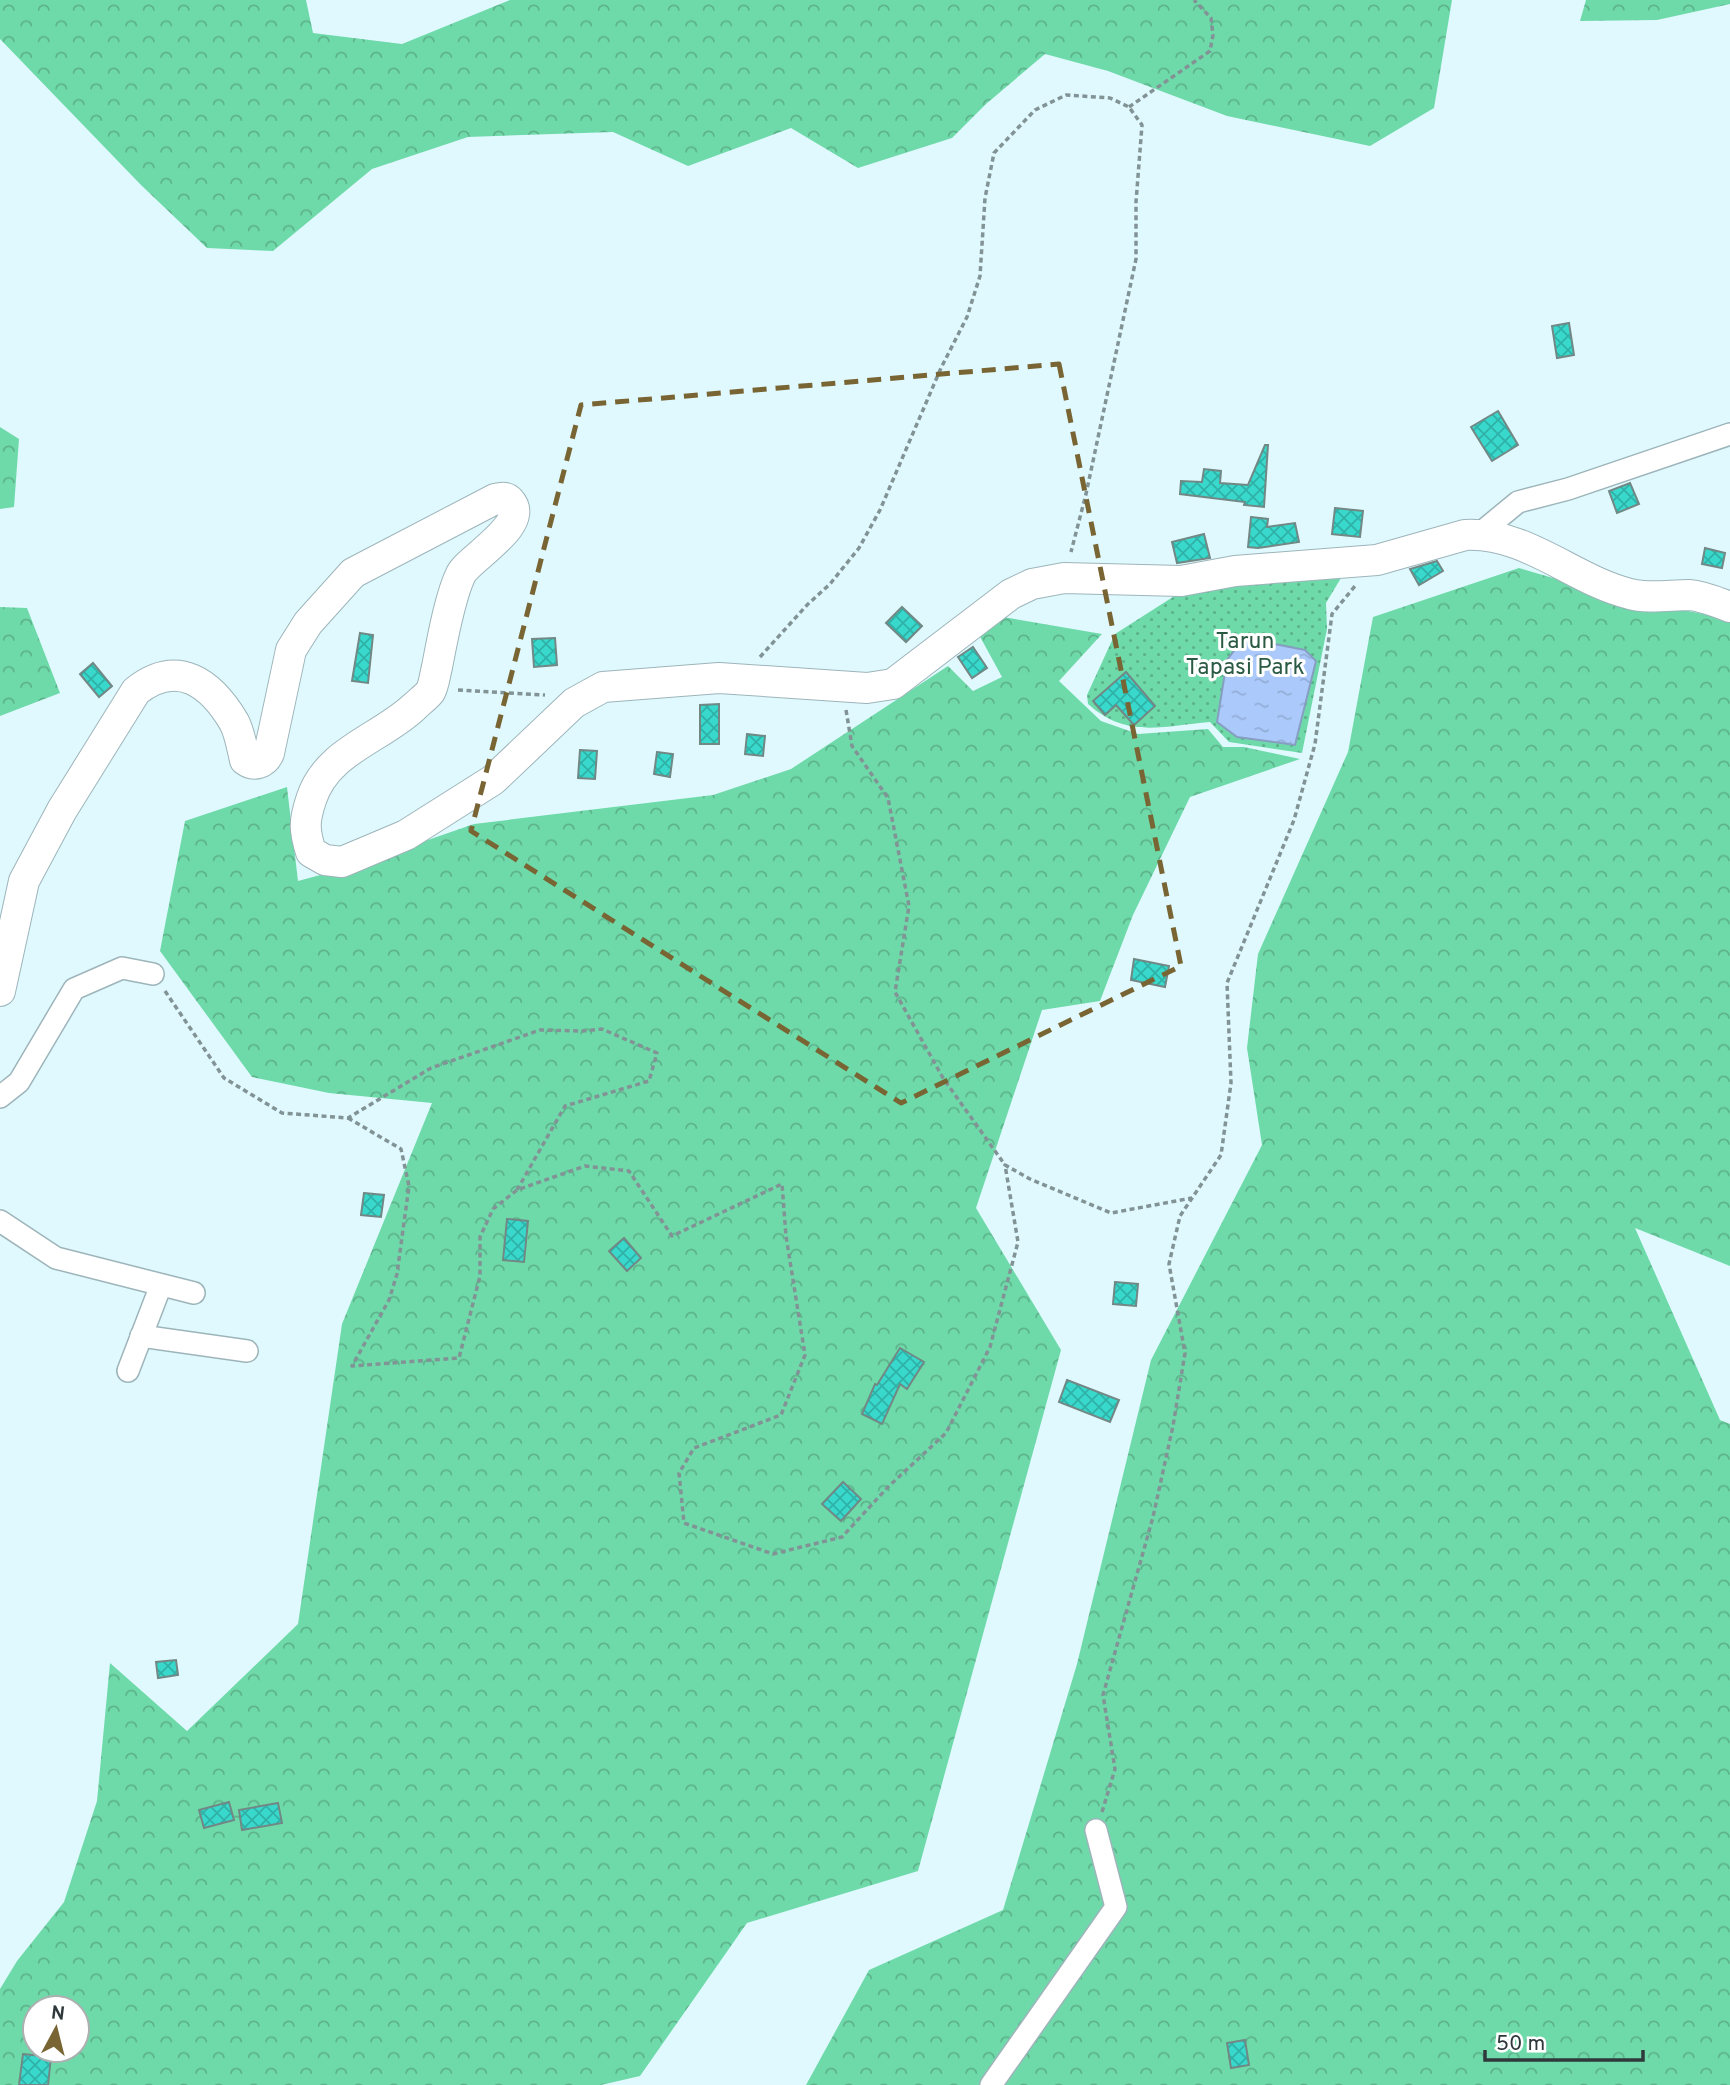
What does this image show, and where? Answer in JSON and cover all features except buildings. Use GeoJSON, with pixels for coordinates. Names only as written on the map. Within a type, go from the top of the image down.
{"type":"FeatureCollection","features":[{"type":"Feature","properties":{"kind":"main road"},"geometry":{"type":"LineString","coordinates":[[0,991],[24,881],[62,810],[136,691],[148,681],[166,676],[186,677],[208,687],[236,724],[245,760],[255,764],[261,762],[270,753],[291,650],[308,624],[353,573],[495,499],[508,499],[514,509],[513,518],[499,539],[462,572],[431,691],[400,721],[337,758],[315,786],[305,820],[306,836],[311,852],[325,860],[342,862],[406,835],[493,780],[574,703],[603,687],[719,678],[867,688],[893,684],[1011,594],[1032,584],[1064,578],[1181,581],[1235,571],[1377,560],[1465,535],[1479,535],[1522,545],[1607,587],[1633,595],[1692,595],[1730,607]]}},
{"type":"Feature","properties":{"kind":"street"},"geometry":{"type":"LineString","coordinates":[[1479,535],[1518,502],[1567,489],[1730,434]]}},
{"type":"Feature","properties":{"kind":"street"},"geometry":{"type":"LineString","coordinates":[[0,1097],[19,1082],[74,989],[122,968],[153,974]]}},
{"type":"Feature","properties":{"kind":"street"},"geometry":{"type":"LineString","coordinates":[[0,1221],[55,1258],[194,1293]]}},
{"type":"Feature","properties":{"kind":"street"},"geometry":{"type":"LineString","coordinates":[[128,1371],[161,1285]]}},
{"type":"Feature","properties":{"kind":"street"},"geometry":{"type":"LineString","coordinates":[[141,1336],[247,1351]]}},
{"type":"Feature","properties":{"kind":"street"},"geometry":{"type":"LineString","coordinates":[[991,2085],[1116,1907],[1096,1830]]}},
{"type":"Feature","properties":{"kind":"path"},"geometry":{"type":"LineString","coordinates":[[1129,107],[1210,51],[1213,35],[1211,18],[1194,0]]}},
{"type":"Feature","properties":{"kind":"path"},"geometry":{"type":"LineString","coordinates":[[756,662],[807,605],[830,584],[859,548],[880,510],[941,368],[967,317],[977,286],[985,198],[994,153],[1035,110],[1066,95],[1110,98],[1129,107],[1142,125],[1136,202],[1136,259],[1086,494],[1064,578]]}},
{"type":"Feature","properties":{"kind":"path"},"geometry":{"type":"LineString","coordinates":[[1096,1830],[1115,1769],[1103,1695],[1153,1517],[1173,1426],[1185,1353],[1169,1265],[1180,1216],[1221,1155],[1231,1083],[1227,983],[1294,820],[1315,744],[1332,614],[1377,560]]}},
{"type":"Feature","properties":{"kind":"path"},"geometry":{"type":"LineString","coordinates":[[153,974],[224,1077],[282,1114],[348,1118],[401,1149],[409,1186],[397,1274],[389,1300],[352,1366],[459,1358],[480,1276],[480,1237],[493,1209],[517,1190],[585,1166],[629,1171],[672,1236],[782,1184],[788,1250],[805,1355],[781,1415],[694,1448],[679,1473],[684,1523],[772,1554],[842,1537],[888,1487],[946,1433],[990,1347],[1018,1242],[1004,1165],[943,1078],[895,992],[909,905],[888,798],[852,746],[842,686]]}},
{"type":"Feature","properties":{"kind":"path"},"geometry":{"type":"LineString","coordinates":[[431,691],[478,690],[539,696],[552,694]]}},
{"type":"Feature","properties":{"kind":"path"},"geometry":{"type":"LineString","coordinates":[[348,1118],[430,1069],[540,1030],[602,1030],[657,1053],[649,1081],[565,1106],[517,1190]]}},
{"type":"Feature","properties":{"kind":"path"},"geometry":{"type":"LineString","coordinates":[[1004,1165],[1030,1179],[1111,1213],[1192,1198]]}},
{"type":"Feature","properties":{"kind":"highlighted area"},"geometry":{"type":"Polygon","coordinates":[[[1059,364],[1181,966],[901,1103],[471,831],[581,405],[1059,364]]]}},
{"type":"Feature","properties":{"kind":"green space"},"geometry":{"type":"Polygon","coordinates":[[[0,0],[306,0],[313,33],[402,44],[510,0],[1452,0],[1434,108],[1370,146],[1227,116],[1108,71],[1045,54],[986,104],[952,138],[858,168],[791,128],[688,166],[613,132],[468,137],[372,169],[273,251],[207,248],[141,185],[0,39],[0,0]]]}},
{"type":"Feature","properties":{"kind":"green space"},"geometry":{"type":"Polygon","coordinates":[[[1586,0],[1730,0],[1730,4],[1657,20],[1580,21],[1586,0]]]}},
{"type":"Feature","properties":{"kind":"green space"},"geometry":{"type":"Polygon","coordinates":[[[0,427],[19,439],[14,507],[0,509],[0,427]]]}},
{"type":"Feature","properties":{"kind":"green space","name":"Tarun Tapasi Park"},"geometry":{"type":"Polygon","coordinates":[[[1347,568],[1326,603],[1327,629],[1302,753],[1229,742],[1210,722],[1146,728],[1131,726],[1102,715],[1088,704],[1087,695],[1115,634],[1187,588],[1347,568]]]}},
{"type":"Feature","properties":{"kind":"green space"},"geometry":{"type":"Polygon","coordinates":[[[1519,568],[1625,599],[1730,619],[1730,1266],[1635,1228],[1720,1420],[1730,1424],[1730,2085],[806,2085],[869,1970],[1003,1910],[1077,1664],[1151,1360],[1262,1145],[1247,1048],[1258,954],[1348,752],[1373,617],[1519,568]]]}},
{"type":"Feature","properties":{"kind":"green space"},"geometry":{"type":"Polygon","coordinates":[[[0,607],[27,608],[60,693],[0,716],[0,607]]]}},
{"type":"Feature","properties":{"kind":"green space"},"geometry":{"type":"Polygon","coordinates":[[[1003,617],[1102,634],[1059,681],[1101,721],[1138,734],[1208,729],[1223,747],[1244,747],[1300,759],[1190,797],[1133,915],[1100,1001],[1042,1010],[976,1208],[1061,1350],[918,1871],[747,1923],[640,2076],[601,2085],[0,2085],[0,1989],[17,1961],[64,1902],[97,1801],[110,1663],[187,1731],[298,1624],[342,1324],[432,1103],[329,1093],[252,1077],[160,951],[185,821],[287,787],[298,881],[350,867],[474,824],[713,795],[791,769],[948,666],[973,691],[1002,677],[978,633],[1003,617]]]}},
{"type":"Feature","properties":{"kind":"water"},"geometry":{"type":"Polygon","coordinates":[[[1244,638],[1305,650],[1316,661],[1295,745],[1237,737],[1217,722],[1227,660],[1244,638]]]}}]}
